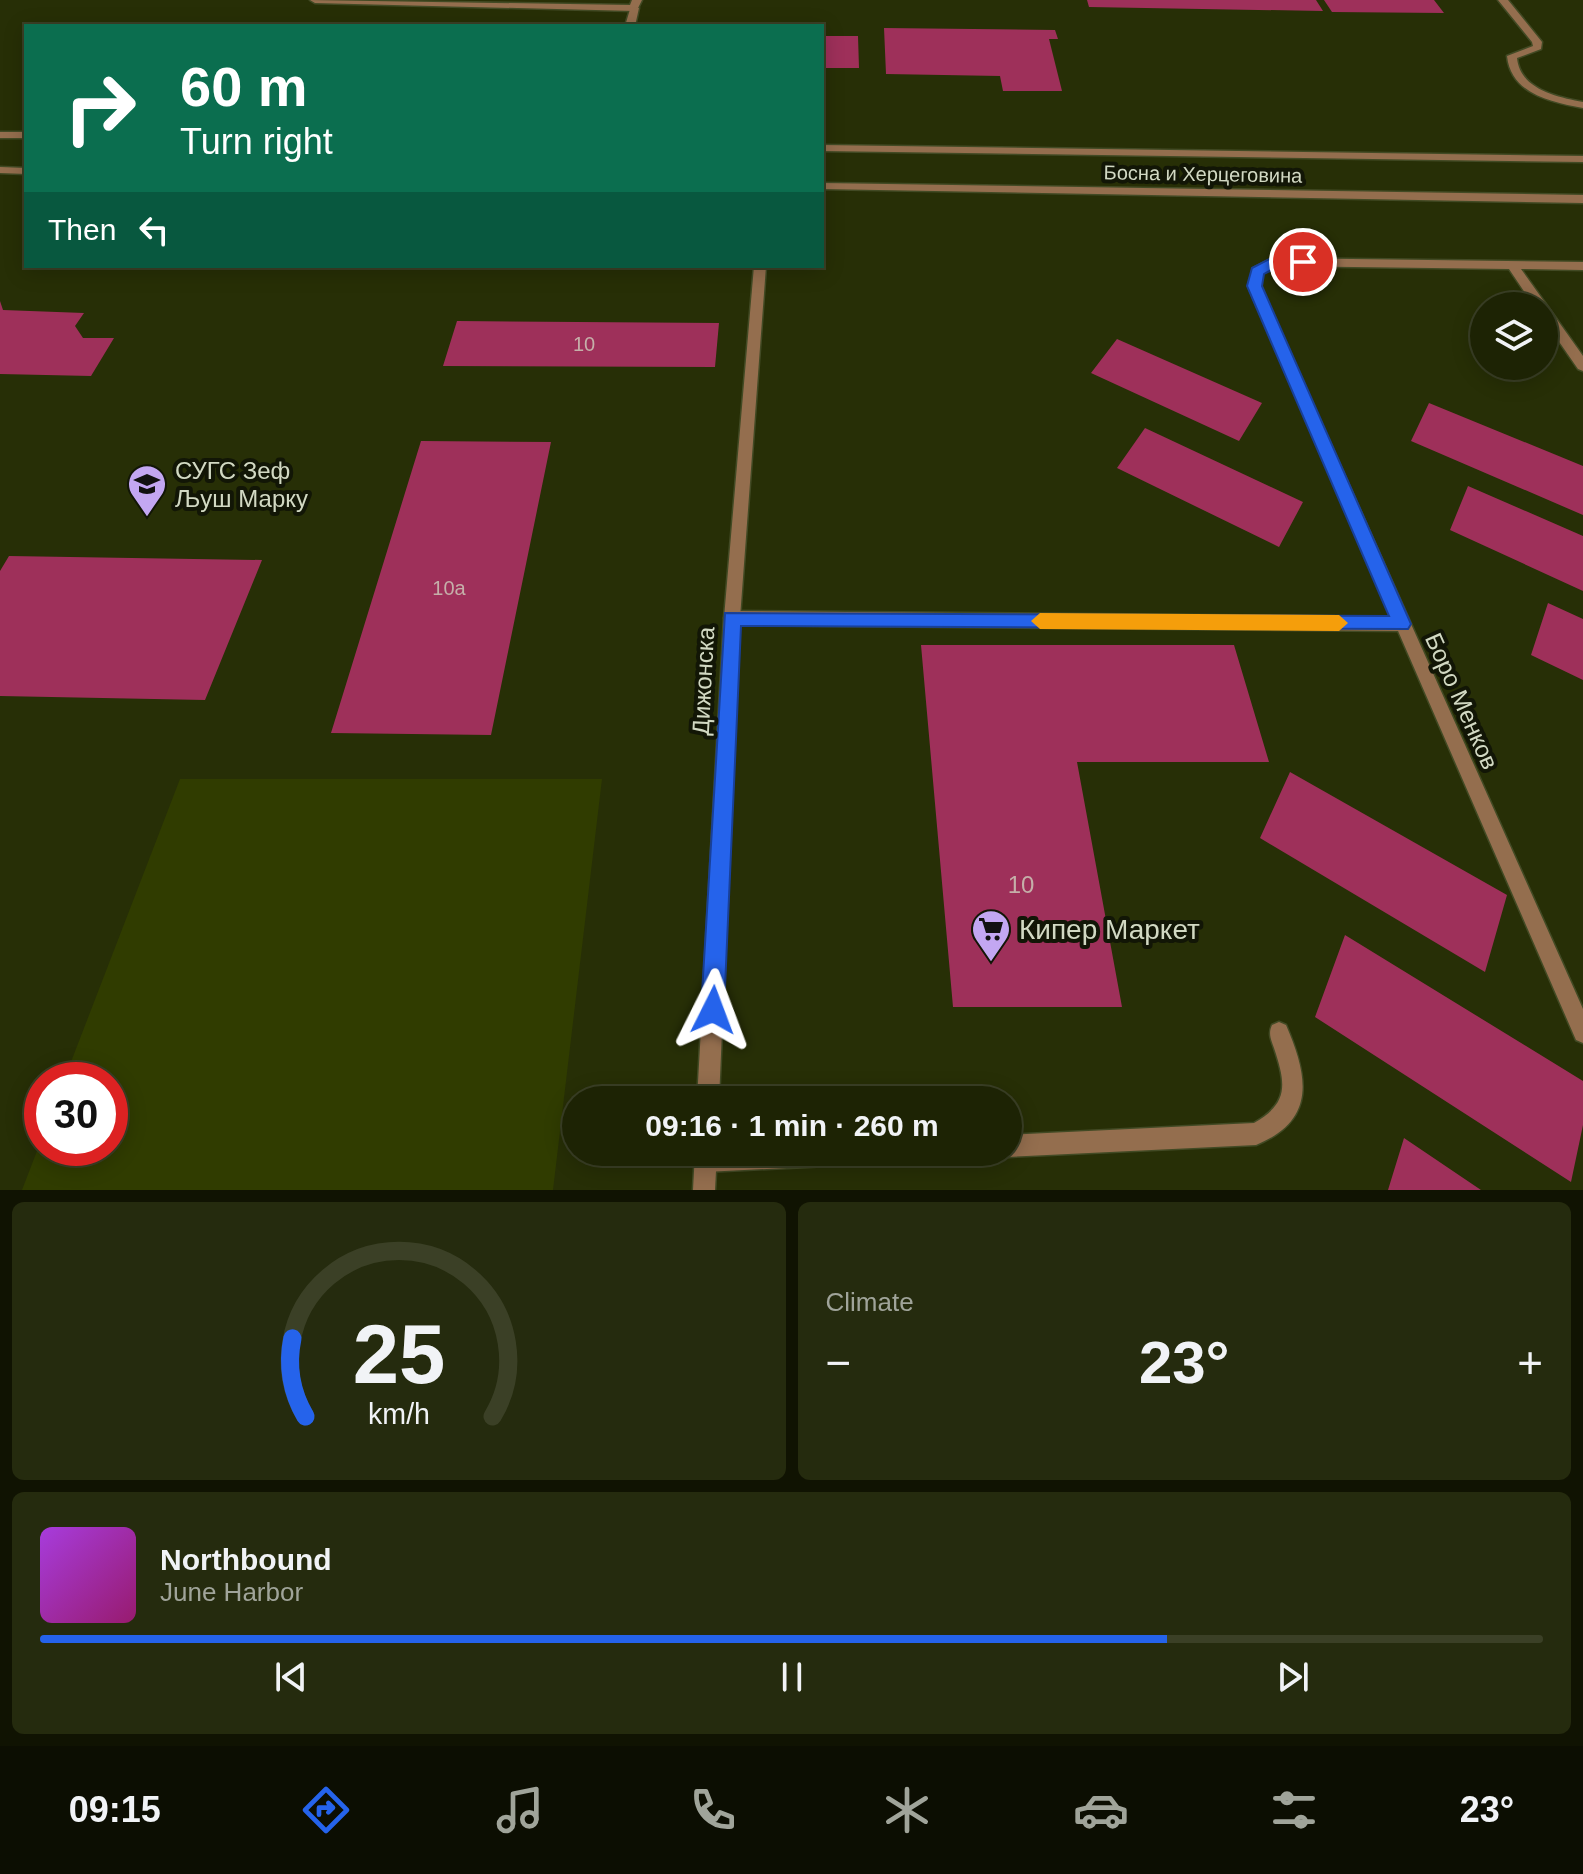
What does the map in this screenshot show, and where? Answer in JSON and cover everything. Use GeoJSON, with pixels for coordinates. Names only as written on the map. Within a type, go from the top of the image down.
{"type":"FeatureCollection","features":[{"type":"Feature","properties":{"kind":"street"},"geometry":{"type":"LineString","coordinates":[[315,0],[635,4],[630,24]]}},
{"type":"Feature","properties":{"kind":"street"},"geometry":{"type":"LineString","coordinates":[[1503,0],[1537,42],[1533,50],[1512,56],[1511,62],[1519,77],[1533,90],[1551,98],[1583,105]]}},
{"type":"Feature","properties":{"kind":"street"},"geometry":{"type":"LineString","coordinates":[[0,135],[24,135]]}},
{"type":"Feature","properties":{"kind":"street","name":"Босна и Херцеговина"},"geometry":{"type":"LineString","coordinates":[[824,148],[1583,159]]}},
{"type":"Feature","properties":{"kind":"street"},"geometry":{"type":"LineString","coordinates":[[0,170],[24,171]]}},
{"type":"Feature","properties":{"kind":"street","name":"Босна и Херцеговина"},"geometry":{"type":"LineString","coordinates":[[824,186],[1583,199]]}},
{"type":"Feature","properties":{"kind":"street","name":"Боро Менков"},"geometry":{"type":"LineString","coordinates":[[1583,266],[1273,262],[1257,271],[1254,286],[1583,1033]]}},
{"type":"Feature","properties":{"kind":"street"},"geometry":{"type":"LineString","coordinates":[[1512,265],[1531,292]]}},
{"type":"Feature","properties":{"kind":"street","name":"Дижонска"},"geometry":{"type":"LineString","coordinates":[[709,1086],[732,618],[760,268]]}},
{"type":"Feature","properties":{"kind":"street"},"geometry":{"type":"LineString","coordinates":[[1558,331],[1583,366]]}},
{"type":"Feature","properties":{"kind":"street"},"geometry":{"type":"LineString","coordinates":[[732,618],[1401,624]]}},
{"type":"Feature","properties":{"kind":"street"},"geometry":{"type":"LineString","coordinates":[[1022,1145],[1256,1134],[1278,1123],[1293,1099],[1292,1073],[1279,1032]]}},
{"type":"Feature","properties":{"kind":"street"},"geometry":{"type":"LineString","coordinates":[[704,1190],[705,1166]]}},
{"type":"Feature","properties":{"kind":"green space"},"geometry":{"type":"Polygon","coordinates":[[[180,779],[602,779],[565,1086],[562,1086],[562,1115],[553,1190],[22,1190],[31,1166],[128,1166],[128,1062],[71,1062],[180,779]]]}},
{"type":"Feature","properties":{"kind":"building"},"geometry":{"type":"Polygon","coordinates":[[[1087,0],[1316,0],[1323,11],[1089,7],[1087,0]]]}},
{"type":"Feature","properties":{"kind":"building"},"geometry":{"type":"Polygon","coordinates":[[[1324,0],[1434,0],[1444,13],[1332,12],[1324,0]]]}},
{"type":"Feature","properties":{"kind":"building"},"geometry":{"type":"Polygon","coordinates":[[[884,28],[1055,30],[1058,39],[1049,39],[1062,91],[1003,91],[1000,76],[886,74],[884,28]]]}},
{"type":"Feature","properties":{"kind":"building"},"geometry":{"type":"Polygon","coordinates":[[[824,36],[858,36],[859,68],[824,68],[824,36]]]}},
{"type":"Feature","properties":{"kind":"building"},"geometry":{"type":"Polygon","coordinates":[[[0,301],[3,310],[84,313],[75,326],[83,338],[114,338],[91,376],[0,374],[0,301]]]}},
{"type":"Feature","properties":{"kind":"building"},"geometry":{"type":"Polygon","coordinates":[[[457,321],[719,323],[715,367],[443,366],[457,321]]]}},
{"type":"Feature","properties":{"kind":"building"},"geometry":{"type":"Polygon","coordinates":[[[1117,339],[1262,403],[1239,441],[1091,373],[1117,339]]]}},
{"type":"Feature","properties":{"kind":"building"},"geometry":{"type":"Polygon","coordinates":[[[1429,403],[1583,466],[1583,515],[1411,441],[1429,403]]]}},
{"type":"Feature","properties":{"kind":"building"},"geometry":{"type":"Polygon","coordinates":[[[1145,428],[1303,502],[1279,547],[1117,468],[1145,428]]]}},
{"type":"Feature","properties":{"kind":"building"},"geometry":{"type":"Polygon","coordinates":[[[421,441],[551,442],[491,735],[331,733],[421,441]]]}},
{"type":"Feature","properties":{"kind":"building"},"geometry":{"type":"Polygon","coordinates":[[[1468,486],[1583,536],[1583,591],[1450,530],[1468,486]]]}},
{"type":"Feature","properties":{"kind":"building"},"geometry":{"type":"Polygon","coordinates":[[[9,556],[262,560],[205,700],[0,696],[0,571],[9,556]]]}},
{"type":"Feature","properties":{"kind":"building"},"geometry":{"type":"Polygon","coordinates":[[[1548,603],[1583,619],[1583,680],[1531,655],[1548,603]]]}},
{"type":"Feature","properties":{"kind":"building"},"geometry":{"type":"Polygon","coordinates":[[[921,645],[1234,645],[1269,762],[1077,762],[1122,1007],[953,1007],[921,645]]]}},
{"type":"Feature","properties":{"kind":"building"},"geometry":{"type":"Polygon","coordinates":[[[1290,772],[1507,895],[1485,972],[1260,838],[1290,772]]]}},
{"type":"Feature","properties":{"kind":"building"},"geometry":{"type":"Polygon","coordinates":[[[1345,935],[1583,1081],[1583,1125],[1571,1182],[1315,1017],[1345,935]]]}},
{"type":"Feature","properties":{"kind":"building"},"geometry":{"type":"Polygon","coordinates":[[[1404,1138],[1481,1190],[1388,1190],[1404,1138]]]}},
{"type":"Feature","properties":{"kind":"slow traffic"},"geometry":{"type":"LineString","coordinates":[[1040,621],[1339,623]]}},
{"type":"Feature","properties":{"kind":"place","name":"СУГС Зеф Љуш Марку"},"geometry":{"type":"Point","coordinates":[147,518]}},
{"type":"Feature","properties":{"kind":"place","name":"Кипер Маркет"},"geometry":{"type":"Point","coordinates":[991,963]}},
{"type":"Feature","properties":{"kind":"route"},"geometry":{"type":"LineString","coordinates":[[713,1010],[732,618],[1401,624],[1254,286],[1257,271],[1273,262],[1303,262]]}}]}
